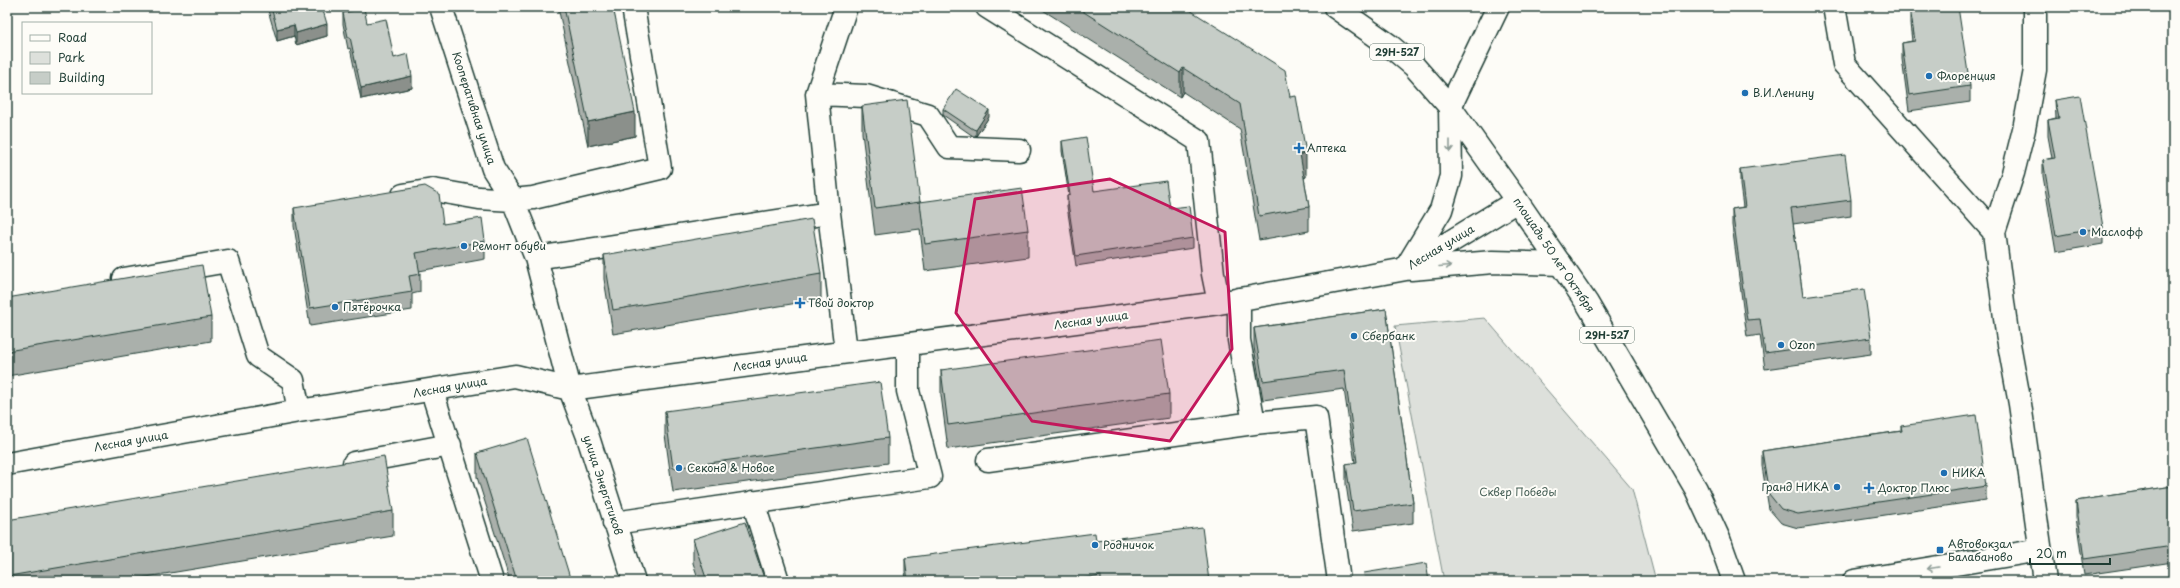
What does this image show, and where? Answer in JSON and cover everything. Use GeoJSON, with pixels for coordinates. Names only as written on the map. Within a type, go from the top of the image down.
{"type":"FeatureCollection","features":[{"type":"Feature","properties":{"kind":"street","name":"Кооперативная улица"},"geometry":{"type":"LineString","coordinates":[[441,7],[493,169],[513,200],[536,258],[570,389]]}},
{"type":"Feature","properties":{"kind":"street"},"geometry":{"type":"LineString","coordinates":[[386,197],[433,190],[479,198],[513,200],[533,198],[660,168],[633,7]]}},
{"type":"Feature","properties":{"kind":"street"},"geometry":{"type":"LineString","coordinates":[[846,7],[817,94],[829,213],[846,351]]}},
{"type":"Feature","properties":{"kind":"street"},"geometry":{"type":"LineString","coordinates":[[987,7],[1199,141],[1213,274],[1229,301],[1239,340],[1254,423]]}},
{"type":"Feature","properties":{"kind":"street","name":"29Н-527"},"geometry":{"type":"LineString","coordinates":[[1335,7],[1390,45],[1414,66],[1450,107]]}},
{"type":"Feature","properties":{"kind":"street"},"geometry":{"type":"LineString","coordinates":[[1406,269],[1441,210],[1451,176],[1450,107],[1498,7]]}},
{"type":"Feature","properties":{"kind":"street"},"geometry":{"type":"LineString","coordinates":[[2035,7],[2035,70],[2026,122],[2013,173],[1994,232],[2007,332],[2020,404],[2045,581]]}},
{"type":"Feature","properties":{"kind":"street"},"geometry":{"type":"LineString","coordinates":[[1835,12],[1844,64],[1994,232]]}},
{"type":"Feature","properties":{"kind":"street"},"geometry":{"type":"LineString","coordinates":[[817,94],[866,96],[928,115],[949,147],[1019,150]]}},
{"type":"Feature","properties":{"kind":"street","name":"площадь 50 лет Октября"},"geometry":{"type":"LineString","coordinates":[[1450,107],[1587,303],[1696,489],[1719,539],[1734,581]]}},
{"type":"Feature","properties":{"kind":"street","name":"Лесная улица"},"geometry":{"type":"LineString","coordinates":[[7,464],[299,411],[432,391],[515,376],[570,389],[1229,301],[1406,269],[1517,201]]}},
{"type":"Feature","properties":{"kind":"street"},"geometry":{"type":"LineString","coordinates":[[536,258],[829,213]]}},
{"type":"Feature","properties":{"kind":"street"},"geometry":{"type":"LineString","coordinates":[[106,282],[228,260],[258,356],[293,380],[299,411]]}},
{"type":"Feature","properties":{"kind":"street"},"geometry":{"type":"LineString","coordinates":[[1406,269],[1493,262],[1561,264]]}},
{"type":"Feature","properties":{"kind":"street"},"geometry":{"type":"LineString","coordinates":[[614,523],[930,476],[908,391],[908,345]]}},
{"type":"Feature","properties":{"kind":"street","name":"улица Энергетиков"},"geometry":{"type":"LineString","coordinates":[[570,389],[587,434],[614,523],[634,581]]}},
{"type":"Feature","properties":{"kind":"street"},"geometry":{"type":"LineString","coordinates":[[432,391],[492,581]]}},
{"type":"Feature","properties":{"kind":"street"},"geometry":{"type":"LineString","coordinates":[[988,460],[1254,423],[1316,418],[1339,581]]}},
{"type":"Feature","properties":{"kind":"street"},"geometry":{"type":"LineString","coordinates":[[333,467],[450,445]]}},
{"type":"Feature","properties":{"kind":"street"},"geometry":{"type":"LineString","coordinates":[[753,502],[778,581]]}},
{"type":"Feature","properties":{"kind":"street"},"geometry":{"type":"LineString","coordinates":[[1854,581],[2040,550]]}},
{"type":"Feature","properties":{"kind":"highlighted area"},"geometry":{"type":"Polygon","coordinates":[[[1110,179],[1225,232],[1232,349],[1170,441],[1032,421],[956,313],[975,199],[1110,179]]]}},
{"type":"Feature","properties":{"kind":"green space","name":"Сквер Победы"},"geometry":{"type":"Polygon","coordinates":[[[1485,318],[1632,489],[1656,581],[1444,581],[1395,326],[1485,318]]]}},
{"type":"Feature","properties":{"kind":"building"},"geometry":{"type":"Polygon","coordinates":[[[271,7],[322,7],[327,24],[296,33],[294,25],[277,29],[271,7]]]}},
{"type":"Feature","properties":{"kind":"building"},"geometry":{"type":"Polygon","coordinates":[[[564,7],[613,7],[635,112],[588,122],[564,7]]]}},
{"type":"Feature","properties":{"kind":"building"},"geometry":{"type":"Polygon","coordinates":[[[1076,7],[1185,7],[1285,70],[1290,97],[1296,96],[1306,153],[1300,154],[1309,207],[1259,216],[1240,104],[1183,68],[1180,73],[1076,7]]]}},
{"type":"Feature","properties":{"kind":"building"},"geometry":{"type":"Polygon","coordinates":[[[1958,7],[1970,86],[1909,95],[1902,43],[1915,41],[1910,8],[1958,7]]]}},
{"type":"Feature","properties":{"kind":"building"},"geometry":{"type":"Polygon","coordinates":[[[364,8],[367,23],[386,19],[394,58],[408,54],[412,76],[361,88],[350,37],[348,37],[343,13],[364,8]]]}},
{"type":"Feature","properties":{"kind":"building"},"geometry":{"type":"Polygon","coordinates":[[[956,89],[989,110],[976,130],[943,109],[956,89]]]}},
{"type":"Feature","properties":{"kind":"building"},"geometry":{"type":"Polygon","coordinates":[[[2080,96],[2103,227],[2056,236],[2043,160],[2055,158],[2048,120],[2059,118],[2055,100],[2080,96]]]}},
{"type":"Feature","properties":{"kind":"building"},"geometry":{"type":"Polygon","coordinates":[[[907,100],[920,202],[875,208],[862,106],[907,100]]]}},
{"type":"Feature","properties":{"kind":"building"},"geometry":{"type":"Polygon","coordinates":[[[1086,137],[1094,191],[1166,181],[1170,208],[1189,206],[1193,238],[1076,256],[1067,196],[1070,195],[1062,141],[1086,137]]]}},
{"type":"Feature","properties":{"kind":"building"},"geometry":{"type":"Polygon","coordinates":[[[1845,155],[1851,200],[1791,208],[1803,297],[1864,289],[1871,338],[1765,353],[1760,319],[1747,320],[1732,209],[1745,207],[1740,169],[1845,155]]]}},
{"type":"Feature","properties":{"kind":"building"},"geometry":{"type":"Polygon","coordinates":[[[425,186],[439,194],[443,224],[482,218],[485,241],[416,253],[420,274],[409,276],[412,292],[310,308],[294,208],[425,186]]]}},
{"type":"Feature","properties":{"kind":"building"},"geometry":{"type":"Polygon","coordinates":[[[1022,188],[1028,230],[925,244],[920,202],[1022,188]]]}},
{"type":"Feature","properties":{"kind":"building"},"geometry":{"type":"Polygon","coordinates":[[[812,219],[821,274],[613,310],[604,255],[812,219]]]}},
{"type":"Feature","properties":{"kind":"building"},"geometry":{"type":"Polygon","coordinates":[[[202,265],[211,317],[7,351],[7,298],[202,265]]]}},
{"type":"Feature","properties":{"kind":"building"},"geometry":{"type":"Polygon","coordinates":[[[1386,309],[1413,503],[1353,511],[1346,464],[1357,462],[1344,370],[1263,381],[1254,328],[1386,309]]]}},
{"type":"Feature","properties":{"kind":"building"},"geometry":{"type":"Polygon","coordinates":[[[1161,340],[1169,394],[948,425],[941,370],[1161,340]]]}},
{"type":"Feature","properties":{"kind":"building"},"geometry":{"type":"Polygon","coordinates":[[[880,382],[888,438],[673,468],[665,411],[880,382]]]}},
{"type":"Feature","properties":{"kind":"building"},"geometry":{"type":"Polygon","coordinates":[[[1976,415],[1986,486],[1798,514],[1781,509],[1769,494],[1762,451],[1902,431],[1901,426],[1976,415]]]}},
{"type":"Feature","properties":{"kind":"building"},"geometry":{"type":"Polygon","coordinates":[[[527,438],[571,581],[517,581],[477,453],[527,438]]]}},
{"type":"Feature","properties":{"kind":"building"},"geometry":{"type":"Polygon","coordinates":[[[384,456],[393,511],[9,576],[7,563],[7,520],[384,456]]]}},
{"type":"Feature","properties":{"kind":"building"},"geometry":{"type":"Polygon","coordinates":[[[2173,486],[2173,546],[2084,559],[2076,501],[2173,486]]]}},
{"type":"Feature","properties":{"kind":"building"},"geometry":{"type":"Polygon","coordinates":[[[745,522],[765,581],[707,581],[693,539],[745,522]]]}},
{"type":"Feature","properties":{"kind":"building"},"geometry":{"type":"Polygon","coordinates":[[[1202,527],[1209,581],[1101,581],[1101,576],[1066,581],[908,581],[905,558],[1095,533],[1096,541],[1202,527]]]}},
{"type":"Feature","properties":{"kind":"building"},"geometry":{"type":"Polygon","coordinates":[[[1426,563],[1429,581],[1365,581],[1364,573],[1426,563]]]}},
{"type":"Feature","properties":{"kind":"place","name":"Флоренция"},"geometry":{"type":"Point","coordinates":[1929,76]}},
{"type":"Feature","properties":{"kind":"place","name":"В.И.Ленину"},"geometry":{"type":"Point","coordinates":[1745,93]}},
{"type":"Feature","properties":{"kind":"place","name":"Аптека"},"geometry":{"type":"Point","coordinates":[1299,148]}},
{"type":"Feature","properties":{"kind":"place","name":"Маслофф"},"geometry":{"type":"Point","coordinates":[2083,232]}},
{"type":"Feature","properties":{"kind":"place","name":"Ремонт обуви"},"geometry":{"type":"Point","coordinates":[464,246]}},
{"type":"Feature","properties":{"kind":"place","name":"Твой доктор"},"geometry":{"type":"Point","coordinates":[800,303]}},
{"type":"Feature","properties":{"kind":"place","name":"Пятёрочка"},"geometry":{"type":"Point","coordinates":[335,307]}},
{"type":"Feature","properties":{"kind":"place","name":"Сбербанк"},"geometry":{"type":"Point","coordinates":[1354,336]}},
{"type":"Feature","properties":{"kind":"place","name":"Ozon"},"geometry":{"type":"Point","coordinates":[1781,345]}},
{"type":"Feature","properties":{"kind":"place","name":"Секонд & Новое"},"geometry":{"type":"Point","coordinates":[679,468]}},
{"type":"Feature","properties":{"kind":"place","name":"НИКА"},"geometry":{"type":"Point","coordinates":[1944,473]}},
{"type":"Feature","properties":{"kind":"place","name":"Гранд НИКА"},"geometry":{"type":"Point","coordinates":[1837,487]}},
{"type":"Feature","properties":{"kind":"place","name":"Доктор Плюс"},"geometry":{"type":"Point","coordinates":[1869,488]}},
{"type":"Feature","properties":{"kind":"place","name":"Родничок"},"geometry":{"type":"Point","coordinates":[1095,545]}},
{"type":"Feature","properties":{"kind":"place","name":"Автовокзал Балабаново"},"geometry":{"type":"Point","coordinates":[1940,550]}}]}
